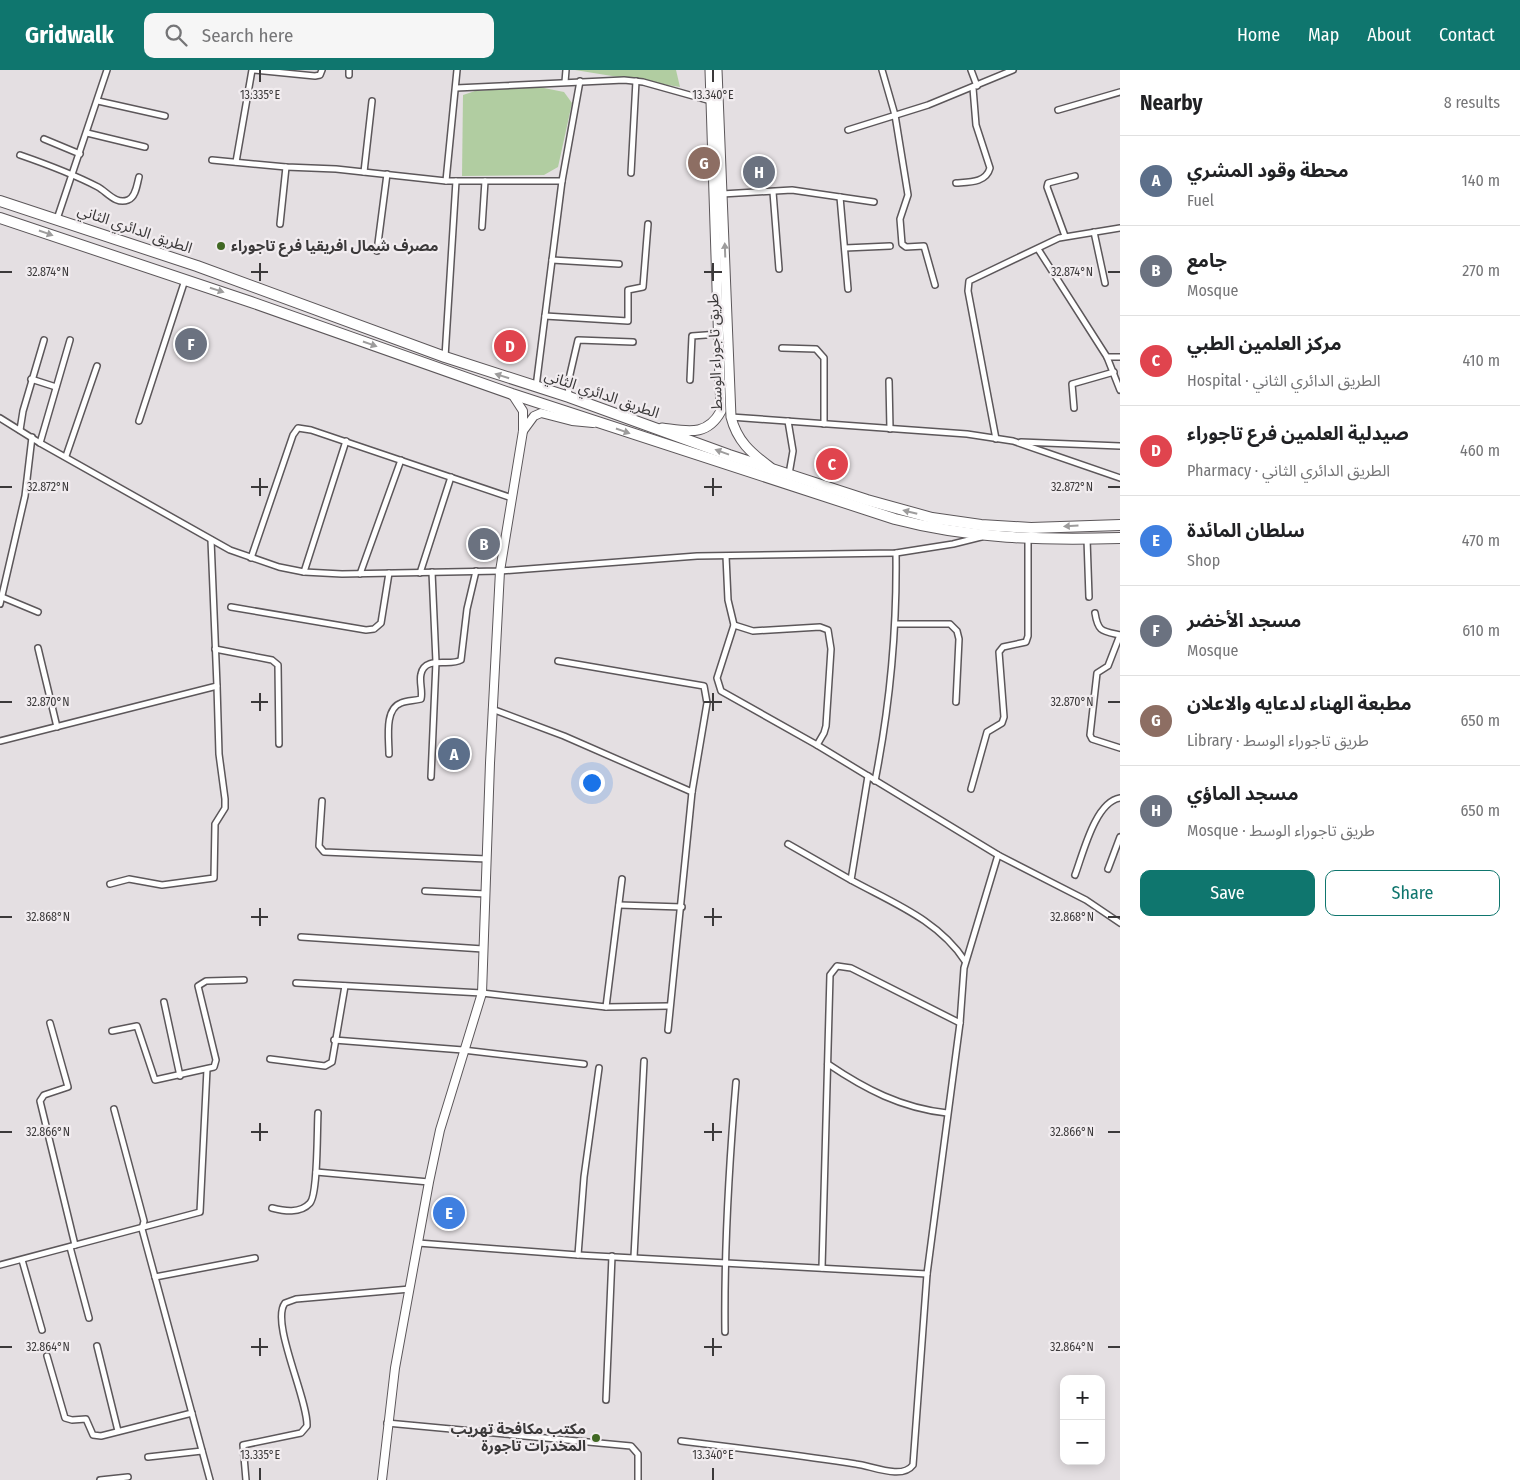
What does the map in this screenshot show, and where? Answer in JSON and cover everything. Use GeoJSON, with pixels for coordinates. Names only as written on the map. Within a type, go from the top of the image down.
{"type":"FeatureCollection","features":[{"type":"Feature","properties":{"kind":"highway","name":"الطريق الدائري الثاني"},"geometry":{"type":"LineString","coordinates":[[0,201],[243,282],[445,357],[569,397],[646,426],[867,500],[932,518],[981,525],[1031,528],[1120,525]]}},
{"type":"Feature","properties":{"kind":"highway","name":"الطريق الدائري الثاني"},"geometry":{"type":"LineString","coordinates":[[0,218],[235,296],[512,394],[865,511],[931,529],[986,536],[1028,540],[1120,538]]}},
{"type":"Feature","properties":{"kind":"highway"},"geometry":{"type":"LineString","coordinates":[[235,296],[243,290],[243,282]]}},
{"type":"Feature","properties":{"kind":"highway"},"geometry":{"type":"LineString","coordinates":[[272,310],[272,301],[277,296]]}},
{"type":"Feature","properties":{"kind":"main road","name":"طريق تاجوراء الوسط"},"geometry":{"type":"LineString","coordinates":[[710,70],[711,101],[722,194],[731,417],[737,434],[746,448],[771,468]]}},
{"type":"Feature","properties":{"kind":"main road","name":"طريق تاجوراء الوسط"},"geometry":{"type":"LineString","coordinates":[[646,426],[697,430],[709,427],[717,419],[721,411],[716,132],[717,70]]}},
{"type":"Feature","properties":{"kind":"main road"},"geometry":{"type":"LineString","coordinates":[[382,1480],[388,1423],[429,1182],[440,1130],[463,1050],[476,1019],[482,993],[492,709],[500,571],[522,432],[523,410],[512,394]]}},
{"type":"Feature","properties":{"kind":"main road"},"geometry":{"type":"LineString","coordinates":[[522,432],[534,416],[541,413],[579,422],[602,424]]}},
{"type":"Feature","properties":{"kind":"street"},"geometry":{"type":"LineString","coordinates":[[57,219],[108,70]]}},
{"type":"Feature","properties":{"kind":"street"},"geometry":{"type":"LineString","coordinates":[[236,162],[253,70],[315,76],[320,75],[322,70]]}},
{"type":"Feature","properties":{"kind":"street"},"geometry":{"type":"LineString","coordinates":[[446,181],[457,70]]}},
{"type":"Feature","properties":{"kind":"street"},"geometry":{"type":"LineString","coordinates":[[565,82],[566,70]]}},
{"type":"Feature","properties":{"kind":"street"},"geometry":{"type":"LineString","coordinates":[[882,70],[895,116],[908,195],[900,219],[902,244],[906,248],[924,246],[934,285]]}},
{"type":"Feature","properties":{"kind":"street"},"geometry":{"type":"LineString","coordinates":[[956,183],[984,178],[990,168],[976,125],[975,87],[971,70]]}},
{"type":"Feature","properties":{"kind":"street"},"geometry":{"type":"LineString","coordinates":[[848,130],[922,108],[1013,70]]}},
{"type":"Feature","properties":{"kind":"street"},"geometry":{"type":"LineString","coordinates":[[456,88],[580,81],[636,81],[711,101]]}},
{"type":"Feature","properties":{"kind":"street"},"geometry":{"type":"LineString","coordinates":[[536,387],[562,181],[580,81]]}},
{"type":"Feature","properties":{"kind":"street"},"geometry":{"type":"LineString","coordinates":[[631,173],[636,81]]}},
{"type":"Feature","properties":{"kind":"street"},"geometry":{"type":"LineString","coordinates":[[1058,110],[1120,92]]}},
{"type":"Feature","properties":{"kind":"street"},"geometry":{"type":"LineString","coordinates":[[98,101],[165,116]]}},
{"type":"Feature","properties":{"kind":"street"},"geometry":{"type":"LineString","coordinates":[[364,172],[372,101]]}},
{"type":"Feature","properties":{"kind":"street"},"geometry":{"type":"LineString","coordinates":[[87,133],[145,147]]}},
{"type":"Feature","properties":{"kind":"street"},"geometry":{"type":"LineString","coordinates":[[44,139],[80,154]]}},
{"type":"Feature","properties":{"kind":"street"},"geometry":{"type":"LineString","coordinates":[[20,155],[73,176],[122,201],[127,201],[134,196],[139,177]]}},
{"type":"Feature","properties":{"kind":"street"},"geometry":{"type":"LineString","coordinates":[[212,160],[286,168],[336,169],[446,181],[562,181]]}},
{"type":"Feature","properties":{"kind":"street"},"geometry":{"type":"LineString","coordinates":[[280,224],[286,168]]}},
{"type":"Feature","properties":{"kind":"street"},"geometry":{"type":"LineString","coordinates":[[377,251],[387,174]]}},
{"type":"Feature","properties":{"kind":"street"},"geometry":{"type":"LineString","coordinates":[[1065,236],[1047,187],[1048,183],[1075,176]]}},
{"type":"Feature","properties":{"kind":"street"},"geometry":{"type":"LineString","coordinates":[[445,357],[456,181]]}},
{"type":"Feature","properties":{"kind":"street"},"geometry":{"type":"LineString","coordinates":[[482,226],[485,181]]}},
{"type":"Feature","properties":{"kind":"street"},"geometry":{"type":"LineString","coordinates":[[722,194],[810,191],[874,202]]}},
{"type":"Feature","properties":{"kind":"street"},"geometry":{"type":"LineString","coordinates":[[773,192],[779,268]]}},
{"type":"Feature","properties":{"kind":"street"},"geometry":{"type":"LineString","coordinates":[[840,197],[848,289]]}},
{"type":"Feature","properties":{"kind":"street"},"geometry":{"type":"LineString","coordinates":[[545,316],[628,320],[627,293],[630,289],[643,287],[648,224]]}},
{"type":"Feature","properties":{"kind":"street"},"geometry":{"type":"LineString","coordinates":[[996,439],[968,285],[974,278],[1065,236],[1120,228]]}},
{"type":"Feature","properties":{"kind":"street"},"geometry":{"type":"LineString","coordinates":[[1094,232],[1105,283]]}},
{"type":"Feature","properties":{"kind":"street"},"geometry":{"type":"LineString","coordinates":[[845,248],[890,246]]}},
{"type":"Feature","properties":{"kind":"street"},"geometry":{"type":"LineString","coordinates":[[1038,249],[1107,357],[1120,390]]}},
{"type":"Feature","properties":{"kind":"street"},"geometry":{"type":"LineString","coordinates":[[552,260],[620,264]]}},
{"type":"Feature","properties":{"kind":"street"},"geometry":{"type":"LineString","coordinates":[[138,421],[185,280]]}},
{"type":"Feature","properties":{"kind":"street"},"geometry":{"type":"LineString","coordinates":[[690,380],[692,336],[719,334]]}},
{"type":"Feature","properties":{"kind":"street"},"geometry":{"type":"LineString","coordinates":[[20,430],[31,379],[44,340]]}},
{"type":"Feature","properties":{"kind":"street"},"geometry":{"type":"LineString","coordinates":[[40,443],[70,340]]}},
{"type":"Feature","properties":{"kind":"street"},"geometry":{"type":"LineString","coordinates":[[569,397],[568,383],[578,340],[633,342]]}},
{"type":"Feature","properties":{"kind":"street"},"geometry":{"type":"LineString","coordinates":[[782,348],[816,349],[822,354],[824,358],[824,424]]}},
{"type":"Feature","properties":{"kind":"street"},"geometry":{"type":"LineString","coordinates":[[1107,357],[1120,357]]}},
{"type":"Feature","properties":{"kind":"street"},"geometry":{"type":"LineString","coordinates":[[66,456],[96,366]]}},
{"type":"Feature","properties":{"kind":"street"},"geometry":{"type":"LineString","coordinates":[[1074,408],[1072,384],[1114,372]]}},
{"type":"Feature","properties":{"kind":"street"},"geometry":{"type":"LineString","coordinates":[[31,379],[56,387]]}},
{"type":"Feature","properties":{"kind":"street"},"geometry":{"type":"LineString","coordinates":[[889,381],[890,429]]}},
{"type":"Feature","properties":{"kind":"street"},"geometry":{"type":"LineString","coordinates":[[731,417],[890,429],[1013,442],[1120,446]]}},
{"type":"Feature","properties":{"kind":"street"},"geometry":{"type":"LineString","coordinates":[[0,418],[40,443],[66,456],[211,540],[251,558],[304,572],[360,574],[500,571],[726,556],[896,553],[953,544],[986,536]]}},
{"type":"Feature","properties":{"kind":"street"},"geometry":{"type":"LineString","coordinates":[[788,421],[793,452],[790,474]]}},
{"type":"Feature","properties":{"kind":"street"},"geometry":{"type":"LineString","coordinates":[[251,558],[296,430],[303,427],[512,498]]}},
{"type":"Feature","properties":{"kind":"street"},"geometry":{"type":"LineString","coordinates":[[0,604],[25,496],[32,437]]}},
{"type":"Feature","properties":{"kind":"street"},"geometry":{"type":"LineString","coordinates":[[304,572],[346,442]]}},
{"type":"Feature","properties":{"kind":"street"},"geometry":{"type":"LineString","coordinates":[[1013,442],[1120,478]]}},
{"type":"Feature","properties":{"kind":"street"},"geometry":{"type":"LineString","coordinates":[[360,574],[401,460]]}},
{"type":"Feature","properties":{"kind":"street"},"geometry":{"type":"LineString","coordinates":[[420,572],[451,477]]}},
{"type":"Feature","properties":{"kind":"street"},"geometry":{"type":"LineString","coordinates":[[1087,538],[1089,597]]}},
{"type":"Feature","properties":{"kind":"street"},"geometry":{"type":"LineString","coordinates":[[110,884],[129,878],[162,885],[214,878],[215,824],[225,808],[225,799],[219,754],[211,540]]}},
{"type":"Feature","properties":{"kind":"street"},"geometry":{"type":"LineString","coordinates":[[971,789],[988,732],[1002,722],[1004,717],[999,652],[1003,647],[1026,642],[1028,636],[1028,540]]}},
{"type":"Feature","properties":{"kind":"street"},"geometry":{"type":"LineString","coordinates":[[875,781],[891,679],[896,624],[896,553]]}},
{"type":"Feature","properties":{"kind":"street"},"geometry":{"type":"LineString","coordinates":[[726,556],[728,600],[734,625],[717,678],[721,691],[817,745],[998,855],[1086,900],[1120,923]]}},
{"type":"Feature","properties":{"kind":"street"},"geometry":{"type":"LineString","coordinates":[[389,754],[389,722],[392,710],[401,702],[421,699],[421,675],[426,667],[436,662],[457,662],[461,660],[467,609],[476,571]]}},
{"type":"Feature","properties":{"kind":"street"},"geometry":{"type":"LineString","coordinates":[[431,778],[436,662],[432,572]]}},
{"type":"Feature","properties":{"kind":"street"},"geometry":{"type":"LineString","coordinates":[[231,607],[374,629],[381,623],[389,573]]}},
{"type":"Feature","properties":{"kind":"street"},"geometry":{"type":"LineString","coordinates":[[2,597],[38,612]]}},
{"type":"Feature","properties":{"kind":"street"},"geometry":{"type":"LineString","coordinates":[[1095,613],[1097,626],[1100,629],[1120,635],[1108,666],[1097,673],[1090,735],[1092,739],[1120,748]]}},
{"type":"Feature","properties":{"kind":"street"},"geometry":{"type":"LineString","coordinates":[[896,624],[950,624],[957,631],[959,639],[956,702]]}},
{"type":"Feature","properties":{"kind":"street"},"geometry":{"type":"LineString","coordinates":[[734,625],[753,631],[820,627],[828,630],[832,649],[826,726],[817,745]]}},
{"type":"Feature","properties":{"kind":"street"},"geometry":{"type":"LineString","coordinates":[[38,648],[57,727]]}},
{"type":"Feature","properties":{"kind":"street"},"geometry":{"type":"LineString","coordinates":[[216,649],[272,660],[278,665],[279,744]]}},
{"type":"Feature","properties":{"kind":"street"},"geometry":{"type":"LineString","coordinates":[[558,661],[704,686],[707,703],[692,792],[682,907],[669,1006],[668,1030]]}},
{"type":"Feature","properties":{"kind":"street"},"geometry":{"type":"LineString","coordinates":[[0,741],[217,686]]}},
{"type":"Feature","properties":{"kind":"street"},"geometry":{"type":"LineString","coordinates":[[492,709],[564,736],[692,792]]}},
{"type":"Feature","properties":{"kind":"street"},"geometry":{"type":"LineString","coordinates":[[851,880],[868,776]]}},
{"type":"Feature","properties":{"kind":"street"},"geometry":{"type":"LineString","coordinates":[[1075,875],[1100,811],[1109,802],[1120,798]]}},
{"type":"Feature","properties":{"kind":"street"},"geometry":{"type":"LineString","coordinates":[[322,801],[319,846],[324,852],[486,859]]}},
{"type":"Feature","properties":{"kind":"street"},"geometry":{"type":"LineString","coordinates":[[1108,869],[1120,838]]}},
{"type":"Feature","properties":{"kind":"street"},"geometry":{"type":"LineString","coordinates":[[788,844],[943,933],[966,961]]}},
{"type":"Feature","properties":{"kind":"street"},"geometry":{"type":"LineString","coordinates":[[681,1441],[857,1464],[902,1473],[910,1470],[913,1465],[919,1408],[927,1274],[960,1023],[966,961],[998,855]]}},
{"type":"Feature","properties":{"kind":"street"},"geometry":{"type":"LineString","coordinates":[[606,1007],[622,879]]}},
{"type":"Feature","properties":{"kind":"street"},"geometry":{"type":"LineString","coordinates":[[425,891],[486,894]]}},
{"type":"Feature","properties":{"kind":"street"},"geometry":{"type":"LineString","coordinates":[[619,905],[682,907]]}},
{"type":"Feature","properties":{"kind":"street"},"geometry":{"type":"LineString","coordinates":[[301,937],[483,949]]}},
{"type":"Feature","properties":{"kind":"street"},"geometry":{"type":"LineString","coordinates":[[822,1268],[830,975],[837,966],[851,968],[960,1023]]}},
{"type":"Feature","properties":{"kind":"street"},"geometry":{"type":"LineString","coordinates":[[112,1031],[137,1026],[155,1080],[214,1067],[217,1063],[198,986],[206,980],[244,980]]}},
{"type":"Feature","properties":{"kind":"street"},"geometry":{"type":"LineString","coordinates":[[296,983],[482,993],[606,1007],[669,1006]]}},
{"type":"Feature","properties":{"kind":"street"},"geometry":{"type":"LineString","coordinates":[[270,1059],[329,1065],[332,1062],[334,1040],[345,986]]}},
{"type":"Feature","properties":{"kind":"street"},"geometry":{"type":"LineString","coordinates":[[164,1002],[180,1076]]}},
{"type":"Feature","properties":{"kind":"street"},"geometry":{"type":"LineString","coordinates":[[50,1022],[68,1086],[44,1095],[40,1101],[90,1318]]}},
{"type":"Feature","properties":{"kind":"street"},"geometry":{"type":"LineString","coordinates":[[334,1040],[463,1050],[584,1064]]}},
{"type":"Feature","properties":{"kind":"street"},"geometry":{"type":"LineString","coordinates":[[634,1257],[644,1061]]}},
{"type":"Feature","properties":{"kind":"street"},"geometry":{"type":"LineString","coordinates":[[828,1064],[890,1100],[917,1110],[947,1114]]}},
{"type":"Feature","properties":{"kind":"street"},"geometry":{"type":"LineString","coordinates":[[578,1255],[584,1177],[599,1068]]}},
{"type":"Feature","properties":{"kind":"street"},"geometry":{"type":"LineString","coordinates":[[0,1266],[198,1214],[201,1210],[207,1069]]}},
{"type":"Feature","properties":{"kind":"street"},"geometry":{"type":"LineString","coordinates":[[725,1332],[724,1263],[728,1171],[736,1082]]}},
{"type":"Feature","properties":{"kind":"street"},"geometry":{"type":"LineString","coordinates":[[114,1109],[144,1221],[142,1229],[210,1480]]}},
{"type":"Feature","properties":{"kind":"street"},"geometry":{"type":"LineString","coordinates":[[272,1208],[295,1210],[310,1204],[316,1172],[318,1113]]}},
{"type":"Feature","properties":{"kind":"street"},"geometry":{"type":"LineString","coordinates":[[316,1172],[429,1182]]}},
{"type":"Feature","properties":{"kind":"street"},"geometry":{"type":"LineString","coordinates":[[418,1243],[578,1255],[927,1274]]}},
{"type":"Feature","properties":{"kind":"street"},"geometry":{"type":"LineString","coordinates":[[606,1400],[612,1256]]}},
{"type":"Feature","properties":{"kind":"street"},"geometry":{"type":"LineString","coordinates":[[155,1277],[255,1258]]}},
{"type":"Feature","properties":{"kind":"street"},"geometry":{"type":"LineString","coordinates":[[22,1260],[42,1330]]}},
{"type":"Feature","properties":{"kind":"street"},"geometry":{"type":"LineString","coordinates":[[246,1480],[243,1445],[300,1433],[308,1426],[301,1391],[286,1348],[281,1315],[285,1303],[296,1299],[410,1289]]}},
{"type":"Feature","properties":{"kind":"street"},"geometry":{"type":"LineString","coordinates":[[96,1346],[118,1431]]}},
{"type":"Feature","properties":{"kind":"street"},"geometry":{"type":"LineString","coordinates":[[47,1356],[65,1418],[72,1420],[86,1419],[91,1433],[96,1436],[192,1413]]}},
{"type":"Feature","properties":{"kind":"street"},"geometry":{"type":"LineString","coordinates":[[388,1423],[630,1446],[638,1454],[638,1480]]}},
{"type":"Feature","properties":{"kind":"street"},"geometry":{"type":"LineString","coordinates":[[148,1458],[202,1451]]}},
{"type":"Feature","properties":{"kind":"street"},"geometry":{"type":"LineString","coordinates":[[100,1480],[128,1477]]}},
{"type":"Feature","properties":{"kind":"green space"},"geometry":{"type":"Polygon","coordinates":[[[575,70],[676,70],[680,87],[575,70]]]}},
{"type":"Feature","properties":{"kind":"green space"},"geometry":{"type":"Polygon","coordinates":[[[539,87],[564,92],[572,103],[558,167],[544,175],[462,176],[463,95],[475,91],[539,87]]]}},
{"type":"Feature","properties":{"kind":"place","name":"مطبعة الهناء لدعايه والاعلان"},"geometry":{"type":"Point","coordinates":[704,163]}},
{"type":"Feature","properties":{"kind":"place","name":"مسجد الماؤي"},"geometry":{"type":"Point","coordinates":[759,172]}},
{"type":"Feature","properties":{"kind":"place","name":"مصرف شمال افريقيا فرع تاجوراء"},"geometry":{"type":"Point","coordinates":[221,246]}},
{"type":"Feature","properties":{"kind":"place","name":"مسجد الأخضر"},"geometry":{"type":"Point","coordinates":[191,344]}},
{"type":"Feature","properties":{"kind":"place","name":"صيدلية العلمين فرع تاجوراء"},"geometry":{"type":"Point","coordinates":[510,346]}},
{"type":"Feature","properties":{"kind":"place","name":"مركز العلمين الطبي"},"geometry":{"type":"Point","coordinates":[832,464]}},
{"type":"Feature","properties":{"kind":"place","name":"جامع"},"geometry":{"type":"Point","coordinates":[484,544]}},
{"type":"Feature","properties":{"kind":"place","name":"محطة وقود المشري"},"geometry":{"type":"Point","coordinates":[454,754]}},
{"type":"Feature","properties":{"kind":"place","name":"سلطان المائدة"},"geometry":{"type":"Point","coordinates":[449,1213]}},
{"type":"Feature","properties":{"kind":"place","name":"مكتب مكافحة تهريب المخدرات تاجورة"},"geometry":{"type":"Point","coordinates":[596,1438]}}]}
